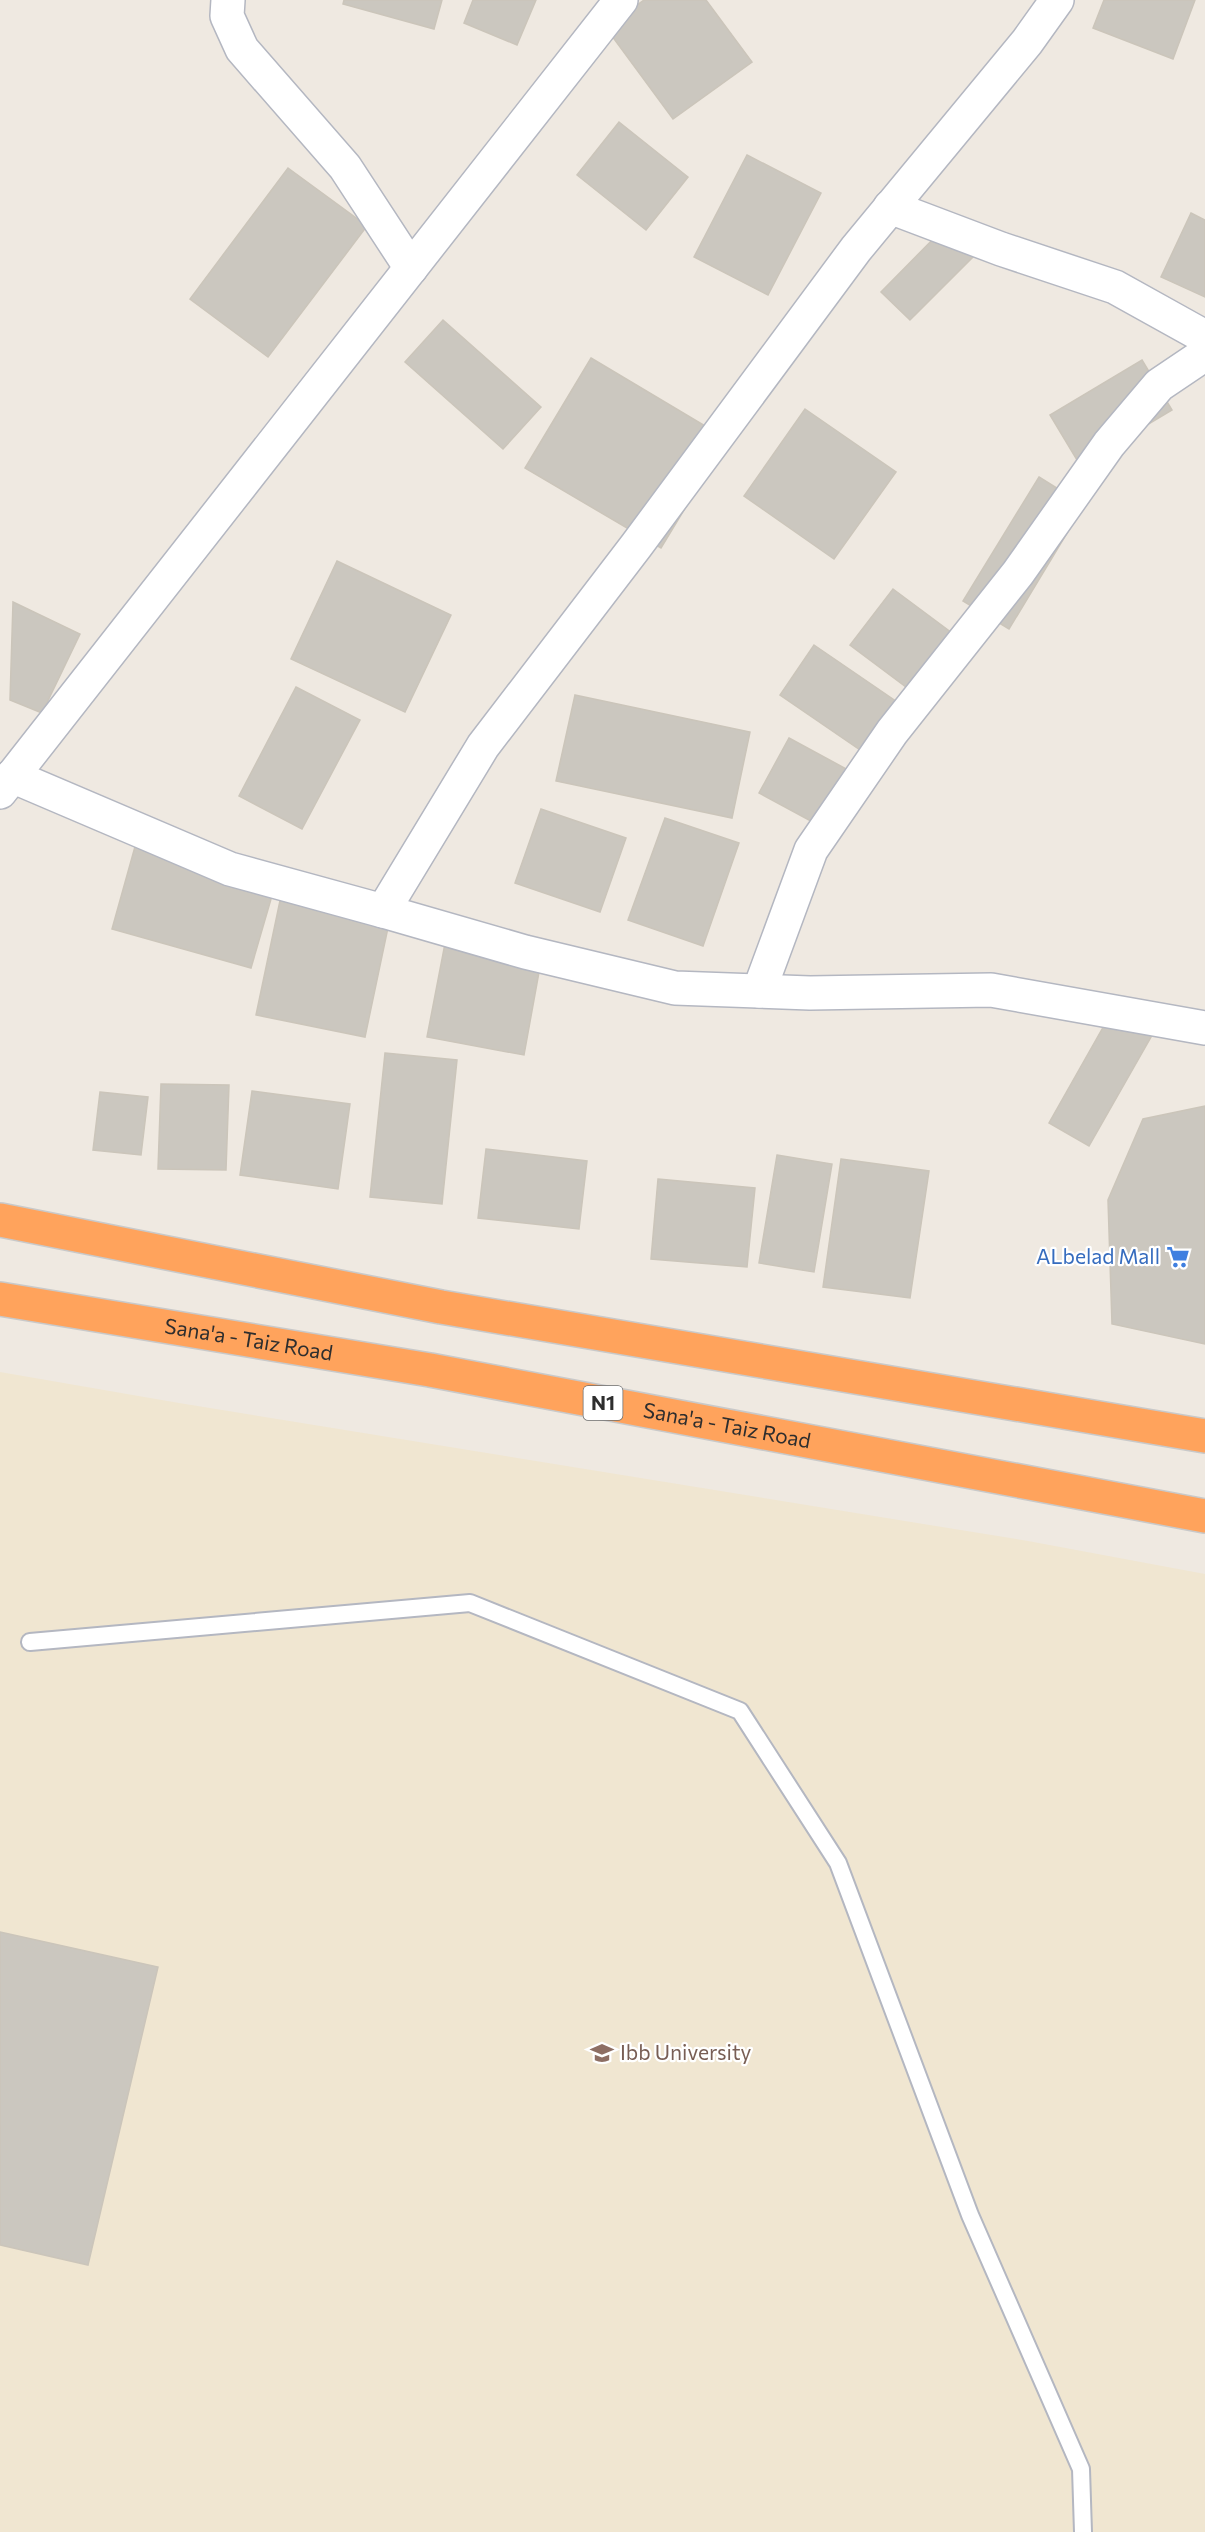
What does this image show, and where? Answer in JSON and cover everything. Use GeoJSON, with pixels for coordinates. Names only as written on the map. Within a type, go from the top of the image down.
{"type":"FeatureCollection","features":[{"type":"Feature","properties":{"kind":"highway"},"geometry":{"type":"LineString","coordinates":[[0,1220],[441,1307],[1205,1436]]}},
{"type":"Feature","properties":{"kind":"highway","name":"Sana'a - Taiz Road"},"geometry":{"type":"LineString","coordinates":[[0,1299],[430,1370],[1205,1516]]}},
{"type":"Feature","properties":{"kind":"street"},"geometry":{"type":"LineString","coordinates":[[228,0],[227,16],[242,49],[345,167],[411,268]]}},
{"type":"Feature","properties":{"kind":"street"},"geometry":{"type":"LineString","coordinates":[[621,0],[6,784],[139,832],[230,869],[525,952],[675,988],[810,993],[991,990],[1205,1028]]}},
{"type":"Feature","properties":{"kind":"street"},"geometry":{"type":"LineString","coordinates":[[383,911],[483,746],[636,546],[856,249],[1027,42],[1057,0]]}},
{"type":"Feature","properties":{"kind":"street"},"geometry":{"type":"LineString","coordinates":[[890,207],[1000,249],[1115,287],[1205,337]]}},
{"type":"Feature","properties":{"kind":"street"},"geometry":{"type":"LineString","coordinates":[[759,991],[811,850],[892,732],[1018,573],[1109,444],[1159,386],[1205,354]]}},
{"type":"Feature","properties":{"kind":"lane"},"geometry":{"type":"LineString","coordinates":[[30,1642],[470,1603],[740,1711],[838,1863],[970,2215],[1080,2469],[1083,2532]]}},
{"type":"Feature","properties":{"kind":"shaded area","name":"Ibb University"},"geometry":{"type":"Polygon","coordinates":[[[0,1372],[1028,1541],[1205,1574],[1205,2532],[0,2532],[0,1372]]]}},
{"type":"Feature","properties":{"kind":"building"},"geometry":{"type":"Polygon","coordinates":[[[344,0],[442,0],[434,29],[343,4],[344,0]]]}},
{"type":"Feature","properties":{"kind":"building"},"geometry":{"type":"Polygon","coordinates":[[[473,0],[536,0],[517,45],[464,23],[473,0]]]}},
{"type":"Feature","properties":{"kind":"building"},"geometry":{"type":"Polygon","coordinates":[[[644,0],[706,0],[752,62],[673,119],[606,28],[644,0]]]}},
{"type":"Feature","properties":{"kind":"building"},"geometry":{"type":"Polygon","coordinates":[[[1104,0],[1195,0],[1173,59],[1093,28],[1104,0]]]}},
{"type":"Feature","properties":{"kind":"building"},"geometry":{"type":"Polygon","coordinates":[[[619,122],[688,177],[646,230],[577,175],[619,122]]]}},
{"type":"Feature","properties":{"kind":"building"},"geometry":{"type":"Polygon","coordinates":[[[747,155],[821,193],[768,295],[694,257],[747,155]]]}},
{"type":"Feature","properties":{"kind":"building"},"geometry":{"type":"Polygon","coordinates":[[[288,168],[367,226],[268,357],[190,299],[288,168]]]}},
{"type":"Feature","properties":{"kind":"building"},"geometry":{"type":"Polygon","coordinates":[[[1191,213],[1205,220],[1205,297],[1161,277],[1191,213]]]}},
{"type":"Feature","properties":{"kind":"building"},"geometry":{"type":"Polygon","coordinates":[[[945,227],[974,256],[910,320],[881,292],[945,227]]]}},
{"type":"Feature","properties":{"kind":"building"},"geometry":{"type":"Polygon","coordinates":[[[443,320],[541,407],[503,449],[405,362],[443,320]]]}},
{"type":"Feature","properties":{"kind":"building"},"geometry":{"type":"Polygon","coordinates":[[[591,358],[727,439],[661,548],[525,468],[591,358]]]}},
{"type":"Feature","properties":{"kind":"building"},"geometry":{"type":"Polygon","coordinates":[[[1142,360],[1172,410],[1080,465],[1050,415],[1142,360]]]}},
{"type":"Feature","properties":{"kind":"building"},"geometry":{"type":"Polygon","coordinates":[[[805,409],[896,472],[834,559],[744,496],[805,409]]]}},
{"type":"Feature","properties":{"kind":"building"},"geometry":{"type":"Polygon","coordinates":[[[1039,477],[1084,505],[1009,629],[963,601],[1039,477]]]}},
{"type":"Feature","properties":{"kind":"building"},"geometry":{"type":"Polygon","coordinates":[[[337,561],[451,615],[405,712],[291,659],[337,561]]]}},
{"type":"Feature","properties":{"kind":"building"},"geometry":{"type":"Polygon","coordinates":[[[893,589],[964,642],[922,699],[850,645],[893,589]]]}},
{"type":"Feature","properties":{"kind":"building"},"geometry":{"type":"Polygon","coordinates":[[[13,602],[80,634],[42,713],[10,700],[13,602]]]}},
{"type":"Feature","properties":{"kind":"building"},"geometry":{"type":"Polygon","coordinates":[[[814,645],[900,704],[866,754],[780,695],[814,645]]]}},
{"type":"Feature","properties":{"kind":"building"},"geometry":{"type":"Polygon","coordinates":[[[296,687],[360,720],[302,829],[239,796],[296,687]]]}},
{"type":"Feature","properties":{"kind":"building"},"geometry":{"type":"Polygon","coordinates":[[[575,695],[750,732],[732,818],[556,781],[575,695]]]}},
{"type":"Feature","properties":{"kind":"building"},"geometry":{"type":"Polygon","coordinates":[[[789,738],[850,771],[820,826],[759,793],[789,738]]]}},
{"type":"Feature","properties":{"kind":"building"},"geometry":{"type":"Polygon","coordinates":[[[541,809],[626,838],[600,912],[515,883],[541,809]]]}},
{"type":"Feature","properties":{"kind":"building"},"geometry":{"type":"Polygon","coordinates":[[[665,818],[739,843],[703,946],[628,920],[665,818]]]}},
{"type":"Feature","properties":{"kind":"building"},"geometry":{"type":"Polygon","coordinates":[[[138,836],[278,875],[251,968],[112,929],[138,836]]]}},
{"type":"Feature","properties":{"kind":"building"},"geometry":{"type":"Polygon","coordinates":[[[281,896],[390,918],[365,1037],[256,1015],[281,896]]]}},
{"type":"Feature","properties":{"kind":"building"},"geometry":{"type":"Polygon","coordinates":[[[447,933],[543,950],[524,1055],[427,1037],[447,933]]]}},
{"type":"Feature","properties":{"kind":"building"},"geometry":{"type":"Polygon","coordinates":[[[1114,1008],[1155,1030],[1089,1146],[1049,1123],[1114,1008]]]}},
{"type":"Feature","properties":{"kind":"building"},"geometry":{"type":"Polygon","coordinates":[[[385,1053],[457,1060],[442,1204],[370,1197],[385,1053]]]}},
{"type":"Feature","properties":{"kind":"building"},"geometry":{"type":"Polygon","coordinates":[[[161,1084],[229,1085],[226,1170],[158,1169],[161,1084]]]}},
{"type":"Feature","properties":{"kind":"building"},"geometry":{"type":"Polygon","coordinates":[[[252,1091],[350,1104],[338,1189],[240,1175],[252,1091]]]}},
{"type":"Feature","properties":{"kind":"building"},"geometry":{"type":"Polygon","coordinates":[[[100,1092],[148,1097],[141,1155],[93,1150],[100,1092]]]}},
{"type":"Feature","properties":{"kind":"building"},"geometry":{"type":"Polygon","coordinates":[[[1205,1106],[1205,1344],[1112,1324],[1108,1200],[1143,1119],[1205,1106]]]}},
{"type":"Feature","properties":{"kind":"building"},"geometry":{"type":"Polygon","coordinates":[[[486,1149],[587,1161],[579,1229],[478,1218],[486,1149]]]}},
{"type":"Feature","properties":{"kind":"building"},"geometry":{"type":"Polygon","coordinates":[[[777,1155],[832,1164],[814,1272],[759,1263],[777,1155]]]}},
{"type":"Feature","properties":{"kind":"building"},"geometry":{"type":"Polygon","coordinates":[[[841,1159],[929,1171],[910,1298],[823,1287],[841,1159]]]}},
{"type":"Feature","properties":{"kind":"building"},"geometry":{"type":"Polygon","coordinates":[[[658,1179],[755,1188],[747,1267],[651,1259],[658,1179]]]}},
{"type":"Feature","properties":{"kind":"building"},"geometry":{"type":"Polygon","coordinates":[[[0,1932],[158,1967],[88,2265],[0,2245],[0,1932]]]}},
{"type":"Feature","properties":{"kind":"place","name":"ALbelad Mall"},"geometry":{"type":"Point","coordinates":[1178,1257]}},
{"type":"Feature","properties":{"kind":"place","name":"Ibb University"},"geometry":{"type":"Point","coordinates":[602,2053]}}]}
